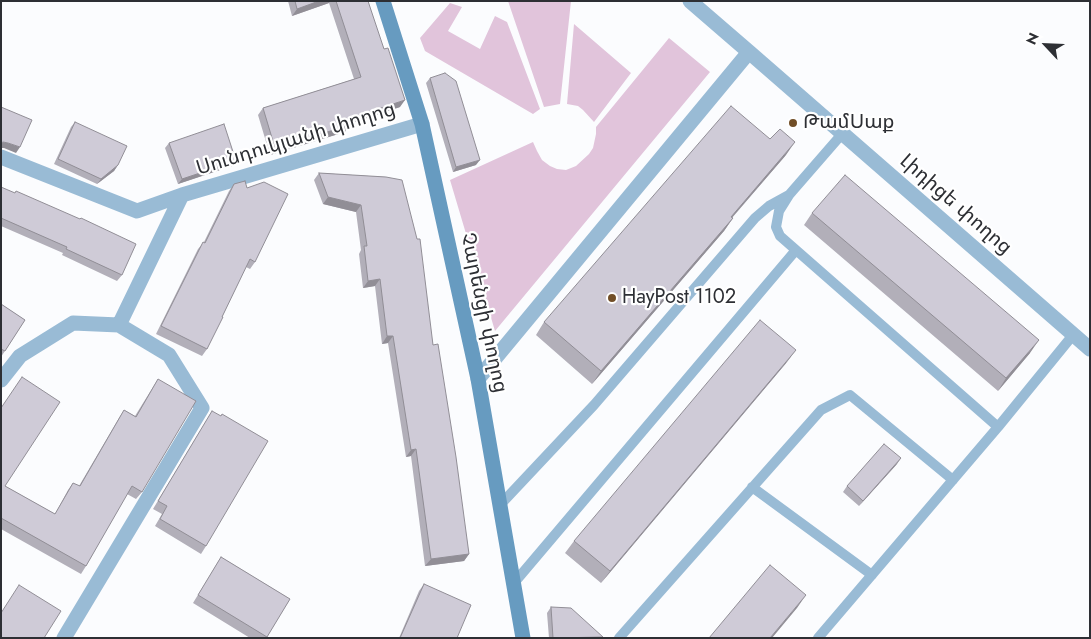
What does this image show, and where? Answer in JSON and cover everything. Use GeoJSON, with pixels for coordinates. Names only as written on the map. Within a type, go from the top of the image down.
{"type":"FeatureCollection","features":[{"type":"Feature","properties":{"kind":"main road","name":"Չարենցի փողոց"},"geometry":{"type":"LineString","coordinates":[[383,1],[422,124],[478,379],[523,638]]}},
{"type":"Feature","properties":{"kind":"street","name":"Լիդիցե փողոց"},"geometry":{"type":"LineString","coordinates":[[690,1],[1090,349]]}},
{"type":"Feature","properties":{"kind":"street"},"geometry":{"type":"LineString","coordinates":[[478,379],[748,52]]}},
{"type":"Feature","properties":{"kind":"street","name":"Սունդուկյանի փողոց"},"geometry":{"type":"LineString","coordinates":[[1,157],[137,212],[182,195],[422,124]]}},
{"type":"Feature","properties":{"kind":"street","name":"Սունդուկյանի փողոց"},"geometry":{"type":"LineString","coordinates":[[119,325],[182,195]]}},
{"type":"Feature","properties":{"kind":"street"},"geometry":{"type":"LineString","coordinates":[[1,380],[20,356],[72,323],[119,325],[169,355],[202,408],[64,638]]}},
{"type":"Feature","properties":{"kind":"lane"},"geometry":{"type":"LineString","coordinates":[[842,134],[789,196],[779,211],[776,227],[780,236],[998,427]]}},
{"type":"Feature","properties":{"kind":"lane"},"geometry":{"type":"LineString","coordinates":[[500,505],[594,405],[755,218],[769,206],[789,196]]}},
{"type":"Feature","properties":{"kind":"lane"},"geometry":{"type":"LineString","coordinates":[[514,583],[796,250]]}},
{"type":"Feature","properties":{"kind":"lane"},"geometry":{"type":"LineString","coordinates":[[818,638],[998,427],[1073,335]]}},
{"type":"Feature","properties":{"kind":"lane"},"geometry":{"type":"LineString","coordinates":[[619,638],[820,410],[850,395],[953,480]]}},
{"type":"Feature","properties":{"kind":"lane"},"geometry":{"type":"LineString","coordinates":[[752,487],[872,575]]}},
{"type":"Feature","properties":{"kind":"shaded area"},"geometry":{"type":"Polygon","coordinates":[[[508,1],[571,1],[560,104],[544,107],[508,1]]]}},
{"type":"Feature","properties":{"kind":"shaded area"},"geometry":{"type":"Polygon","coordinates":[[[450,3],[462,7],[448,31],[480,49],[495,16],[507,22],[540,109],[533,114],[425,51],[420,38],[450,3]]]}},
{"type":"Feature","properties":{"kind":"shaded area"},"geometry":{"type":"Polygon","coordinates":[[[574,24],[631,73],[594,122],[578,106],[567,104],[574,24]]]}},
{"type":"Feature","properties":{"kind":"shaded area"},"geometry":{"type":"Polygon","coordinates":[[[669,38],[710,72],[495,331],[450,180],[533,142],[542,160],[550,166],[566,170],[576,166],[593,148],[596,127],[669,38]]]}},
{"type":"Feature","properties":{"kind":"building"},"geometry":{"type":"Polygon","coordinates":[[[295,1],[319,1],[297,9],[295,1]]]}},
{"type":"Feature","properties":{"kind":"building"},"geometry":{"type":"Polygon","coordinates":[[[336,1],[368,1],[384,49],[388,48],[405,100],[348,119],[350,125],[275,148],[263,108],[361,77],[336,1]]]}},
{"type":"Feature","properties":{"kind":"building"},"geometry":{"type":"Polygon","coordinates":[[[445,73],[456,81],[480,160],[456,167],[430,78],[445,73]]]}},
{"type":"Feature","properties":{"kind":"building"},"geometry":{"type":"Polygon","coordinates":[[[731,106],[770,139],[780,129],[795,142],[731,217],[733,218],[601,371],[544,322],[731,106]]]}},
{"type":"Feature","properties":{"kind":"building"},"geometry":{"type":"Polygon","coordinates":[[[1,107],[32,120],[20,147],[1,143],[1,107]]]}},
{"type":"Feature","properties":{"kind":"building"},"geometry":{"type":"Polygon","coordinates":[[[75,122],[127,146],[118,165],[101,179],[58,159],[75,122]]]}},
{"type":"Feature","properties":{"kind":"building"},"geometry":{"type":"Polygon","coordinates":[[[224,124],[236,161],[182,179],[169,143],[224,124]]]}},
{"type":"Feature","properties":{"kind":"building"},"geometry":{"type":"Polygon","coordinates":[[[319,173],[386,177],[402,180],[417,239],[420,239],[433,345],[438,344],[469,554],[431,559],[416,449],[411,450],[393,336],[387,336],[380,279],[368,281],[364,246],[367,246],[361,205],[328,197],[319,173]]]}},
{"type":"Feature","properties":{"kind":"building"},"geometry":{"type":"Polygon","coordinates":[[[845,175],[1039,340],[1006,378],[812,213],[845,175]]]}},
{"type":"Feature","properties":{"kind":"building"},"geometry":{"type":"Polygon","coordinates":[[[245,181],[247,188],[264,182],[288,194],[255,262],[250,259],[207,349],[161,326],[234,184],[245,181]]]}},
{"type":"Feature","properties":{"kind":"building"},"geometry":{"type":"Polygon","coordinates":[[[1,187],[15,193],[16,191],[81,218],[136,244],[122,275],[66,249],[67,247],[1,218],[1,187]]]}},
{"type":"Feature","properties":{"kind":"building"},"geometry":{"type":"Polygon","coordinates":[[[1,304],[25,320],[5,351],[1,349],[1,304]]]}},
{"type":"Feature","properties":{"kind":"building"},"geometry":{"type":"Polygon","coordinates":[[[760,320],[796,350],[610,571],[574,541],[760,320]]]}},
{"type":"Feature","properties":{"kind":"building"},"geometry":{"type":"Polygon","coordinates":[[[22,377],[60,402],[5,486],[55,514],[73,483],[80,486],[124,410],[136,417],[158,379],[196,401],[142,492],[132,486],[86,566],[1,518],[1,408],[22,377]]]}},
{"type":"Feature","properties":{"kind":"building"},"geometry":{"type":"Polygon","coordinates":[[[212,411],[221,416],[222,414],[268,441],[206,546],[160,519],[167,506],[158,501],[212,411]]]}},
{"type":"Feature","properties":{"kind":"building"},"geometry":{"type":"Polygon","coordinates":[[[884,444],[901,458],[863,501],[847,486],[884,444]]]}},
{"type":"Feature","properties":{"kind":"building"},"geometry":{"type":"Polygon","coordinates":[[[221,557],[290,599],[267,637],[198,595],[221,557]]]}},
{"type":"Feature","properties":{"kind":"building"},"geometry":{"type":"Polygon","coordinates":[[[770,565],[806,595],[770,638],[709,638],[770,565]]]}},
{"type":"Feature","properties":{"kind":"building"},"geometry":{"type":"Polygon","coordinates":[[[424,584],[471,605],[457,638],[400,638],[424,584]]]}},
{"type":"Feature","properties":{"kind":"building"},"geometry":{"type":"Polygon","coordinates":[[[19,585],[61,611],[44,638],[1,638],[1,613],[19,585]]]}},
{"type":"Feature","properties":{"kind":"building"},"geometry":{"type":"Polygon","coordinates":[[[551,607],[571,608],[603,637],[553,638],[551,607]]]}},
{"type":"Feature","properties":{"kind":"place","name":"ԹամՍաք"},"geometry":{"type":"Point","coordinates":[793,123]}},
{"type":"Feature","properties":{"kind":"place","name":"HayPost 1102"},"geometry":{"type":"Point","coordinates":[612,298]}}]}
